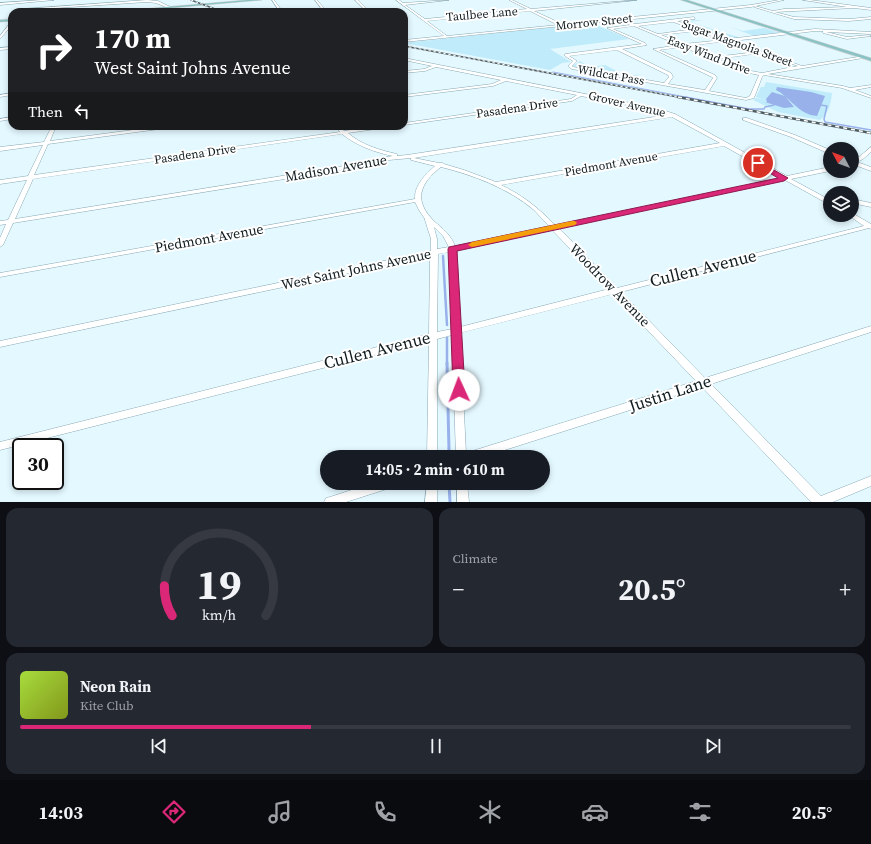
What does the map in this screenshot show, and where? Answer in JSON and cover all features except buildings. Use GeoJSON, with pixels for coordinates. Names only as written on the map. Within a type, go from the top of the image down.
{"type":"FeatureCollection","features":[{"type":"Feature","properties":{"kind":"main road"},"geometry":{"type":"LineString","coordinates":[[156,8],[227,1],[260,0]]}},
{"type":"Feature","properties":{"kind":"main road"},"geometry":{"type":"LineString","coordinates":[[680,0],[694,2],[714,10],[871,60]]}},
{"type":"Feature","properties":{"kind":"main road"},"geometry":{"type":"LineString","coordinates":[[683,0],[704,5]]}},
{"type":"Feature","properties":{"kind":"main road"},"geometry":{"type":"LineString","coordinates":[[690,0],[714,10]]}},
{"type":"Feature","properties":{"kind":"street"},"geometry":{"type":"LineString","coordinates":[[0,4],[53,0]]}},
{"type":"Feature","properties":{"kind":"street"},"geometry":{"type":"LineString","coordinates":[[316,0],[323,8]]}},
{"type":"Feature","properties":{"kind":"street"},"geometry":{"type":"LineString","coordinates":[[356,0],[365,8]]}},
{"type":"Feature","properties":{"kind":"street"},"geometry":{"type":"LineString","coordinates":[[397,0],[447,37]]}},
{"type":"Feature","properties":{"kind":"street"},"geometry":{"type":"LineString","coordinates":[[403,4],[448,0]]}},
{"type":"Feature","properties":{"kind":"street"},"geometry":{"type":"LineString","coordinates":[[510,0],[561,25]]}},
{"type":"Feature","properties":{"kind":"street","name":"Taulbee Lane"},"geometry":{"type":"LineString","coordinates":[[424,20],[636,0]]}},
{"type":"Feature","properties":{"kind":"street","name":"Morrow Street"},"geometry":{"type":"LineString","coordinates":[[408,41],[751,6],[783,0]]}},
{"type":"Feature","properties":{"kind":"street"},"geometry":{"type":"LineString","coordinates":[[804,0],[871,9]]}},
{"type":"Feature","properties":{"kind":"street"},"geometry":{"type":"LineString","coordinates":[[61,8],[147,1],[157,2],[168,7]]}},
{"type":"Feature","properties":{"kind":"street"},"geometry":{"type":"LineString","coordinates":[[853,7],[855,2]]}},
{"type":"Feature","properties":{"kind":"street"},"geometry":{"type":"LineString","coordinates":[[751,6],[794,18],[849,20],[871,18]]}},
{"type":"Feature","properties":{"kind":"street"},"geometry":{"type":"LineString","coordinates":[[769,11],[797,8],[832,9],[853,7]]}},
{"type":"Feature","properties":{"kind":"street"},"geometry":{"type":"LineString","coordinates":[[694,18],[609,28],[714,76],[715,78],[706,92]]}},
{"type":"Feature","properties":{"kind":"street","name":"Easy Wind Drive"},"geometry":{"type":"LineString","coordinates":[[620,19],[745,71],[850,89],[871,97]]}},
{"type":"Feature","properties":{"kind":"street","name":"Sugar Magnolia Street"},"geometry":{"type":"LineString","coordinates":[[674,20],[698,30],[801,66]]}},
{"type":"Feature","properties":{"kind":"street"},"geometry":{"type":"LineString","coordinates":[[0,38],[8,28]]}},
{"type":"Feature","properties":{"kind":"street"},"geometry":{"type":"LineString","coordinates":[[657,35],[698,30]]}},
{"type":"Feature","properties":{"kind":"street"},"geometry":{"type":"LineString","coordinates":[[815,30],[847,38],[871,34]]}},
{"type":"Feature","properties":{"kind":"street"},"geometry":{"type":"LineString","coordinates":[[655,49],[815,30],[871,34]]}},
{"type":"Feature","properties":{"kind":"street","name":"Wildcat Pass"},"geometry":{"type":"LineString","coordinates":[[645,45],[566,55],[575,61],[570,66],[572,68],[706,92],[750,98],[752,97],[762,74]]}},
{"type":"Feature","properties":{"kind":"street"},"geometry":{"type":"LineString","coordinates":[[617,48],[670,74],[671,77],[664,84]]}},
{"type":"Feature","properties":{"kind":"street"},"geometry":{"type":"LineString","coordinates":[[714,58],[762,52]]}},
{"type":"Feature","properties":{"kind":"street"},"geometry":{"type":"LineString","coordinates":[[762,74],[773,70],[863,57]]}},
{"type":"Feature","properties":{"kind":"street","name":"Grover Avenue"},"geometry":{"type":"LineString","coordinates":[[408,60],[654,108],[672,115],[784,178],[823,198]]}},
{"type":"Feature","properties":{"kind":"street"},"geometry":{"type":"LineString","coordinates":[[408,72],[425,70],[435,66]]}},
{"type":"Feature","properties":{"kind":"street"},"geometry":{"type":"LineString","coordinates":[[408,96],[493,85],[506,79]]}},
{"type":"Feature","properties":{"kind":"street"},"geometry":{"type":"LineString","coordinates":[[850,89],[871,86]]}},
{"type":"Feature","properties":{"kind":"street","name":"Pasadena Drive"},"geometry":{"type":"LineString","coordinates":[[408,123],[572,100],[581,94]]}},
{"type":"Feature","properties":{"kind":"street","name":"Madison Avenue"},"geometry":{"type":"LineString","coordinates":[[0,223],[383,162],[388,158],[407,158],[672,115]]}},
{"type":"Feature","properties":{"kind":"street"},"geometry":{"type":"LineString","coordinates":[[745,119],[793,136],[823,149]]}},
{"type":"Feature","properties":{"kind":"street"},"geometry":{"type":"LineString","coordinates":[[0,245],[52,130]]}},
{"type":"Feature","properties":{"kind":"street"},"geometry":{"type":"LineString","coordinates":[[0,149],[144,130]]}},
{"type":"Feature","properties":{"kind":"street","name":"Pasadena Drive"},"geometry":{"type":"LineString","coordinates":[[0,182],[358,130]]}},
{"type":"Feature","properties":{"kind":"street","name":"Woodrow Avenue"},"geometry":{"type":"LineString","coordinates":[[343,132],[368,147],[388,154],[441,164],[497,184],[529,204],[555,227],[703,383],[820,502]]}},
{"type":"Feature","properties":{"kind":"street","name":"Piedmont Avenue"},"geometry":{"type":"LineString","coordinates":[[497,184],[725,144]]}},
{"type":"Feature","properties":{"kind":"street"},"geometry":{"type":"LineString","coordinates":[[859,159],[871,149]]}},
{"type":"Feature","properties":{"kind":"street"},"geometry":{"type":"LineString","coordinates":[[432,450],[434,239],[428,219],[420,207],[418,200],[420,184],[441,164]]}},
{"type":"Feature","properties":{"kind":"street"},"geometry":{"type":"LineString","coordinates":[[859,164],[871,168]]}},
{"type":"Feature","properties":{"kind":"street","name":"West Saint Johns Avenue"},"geometry":{"type":"LineString","coordinates":[[0,344],[823,170]]}},
{"type":"Feature","properties":{"kind":"street","name":"Piedmont Avenue"},"geometry":{"type":"LineString","coordinates":[[0,275],[418,200]]}},
{"type":"Feature","properties":{"kind":"street"},"geometry":{"type":"LineString","coordinates":[[859,202],[871,205]]}},
{"type":"Feature","properties":{"kind":"street"},"geometry":{"type":"LineString","coordinates":[[428,219],[443,231],[450,239],[453,249],[461,450]]}},
{"type":"Feature","properties":{"kind":"street"},"geometry":{"type":"LineString","coordinates":[[859,219],[871,226]]}},
{"type":"Feature","properties":{"kind":"street","name":"Cullen Avenue"},"geometry":{"type":"LineString","coordinates":[[0,446],[871,226]]}},
{"type":"Feature","properties":{"kind":"street","name":"Justin Lane"},"geometry":{"type":"LineString","coordinates":[[491,450],[871,329]]}},
{"type":"Feature","properties":{"kind":"street"},"geometry":{"type":"LineString","coordinates":[[820,502],[871,481]]}},
{"type":"Feature","properties":{"kind":"street"},"geometry":{"type":"LineString","coordinates":[[330,502],[367,490]]}},
{"type":"Feature","properties":{"kind":"street"},"geometry":{"type":"LineString","coordinates":[[431,502],[432,490]]}},
{"type":"Feature","properties":{"kind":"street"},"geometry":{"type":"LineString","coordinates":[[462,490],[463,502]]}},
{"type":"Feature","properties":{"kind":"shaded area"},"geometry":{"type":"Polygon","coordinates":[[[703,20],[690,22],[741,38],[728,38],[680,22],[703,20]]]}},
{"type":"Feature","properties":{"kind":"shaded area"},"geometry":{"type":"Polygon","coordinates":[[[592,23],[629,39],[550,49],[571,62],[562,63],[550,70],[408,43],[592,23]]]}},
{"type":"Feature","properties":{"kind":"shaded area"},"geometry":{"type":"Polygon","coordinates":[[[730,27],[743,31],[764,28],[780,33],[754,36],[730,27]]]}},
{"type":"Feature","properties":{"kind":"shaded area"},"geometry":{"type":"Polygon","coordinates":[[[580,61],[589,67],[605,65],[627,76],[642,74],[638,75],[637,77],[640,77],[636,79],[572,66],[580,61]]]}},
{"type":"Feature","properties":{"kind":"shaded area"},"geometry":{"type":"Polygon","coordinates":[[[766,82],[832,93],[829,108],[820,120],[778,112],[753,100],[756,98],[766,100],[756,97],[761,87],[764,87],[766,82]]]}},
{"type":"Feature","properties":{"kind":"water"},"geometry":{"type":"Polygon","coordinates":[[[777,87],[811,92],[825,96],[817,116],[811,115],[800,109],[776,90],[777,87]]]}},
{"type":"Feature","properties":{"kind":"water"},"geometry":{"type":"Polygon","coordinates":[[[772,92],[785,96],[794,107],[784,108],[765,102],[767,102],[766,99],[772,92]]]}},
{"type":"Feature","properties":{"kind":"waterway"},"geometry":{"type":"LineString","coordinates":[[553,72],[691,98]]}},
{"type":"Feature","properties":{"kind":"waterway"},"geometry":{"type":"LineString","coordinates":[[685,97],[749,109],[764,109],[765,107],[774,105]]}},
{"type":"Feature","properties":{"kind":"waterway"},"geometry":{"type":"LineString","coordinates":[[820,105],[827,106],[824,119],[825,122],[871,130]]}},
{"type":"Feature","properties":{"kind":"waterway"},"geometry":{"type":"LineString","coordinates":[[443,256],[447,325]]}},
{"type":"Feature","properties":{"kind":"waterway"},"geometry":{"type":"LineString","coordinates":[[447,338],[447,363]]}},
{"type":"Feature","properties":{"kind":"waterway"},"geometry":{"type":"LineString","coordinates":[[447,363],[449,450]]}},
{"type":"Feature","properties":{"kind":"waterway"},"geometry":{"type":"LineString","coordinates":[[449,490],[450,502]]}},
{"type":"Feature","properties":{"kind":"railway"},"geometry":{"type":"LineString","coordinates":[[191,0],[212,8]]}},
{"type":"Feature","properties":{"kind":"railway"},"geometry":{"type":"LineString","coordinates":[[408,47],[683,98]]}},
{"type":"Feature","properties":{"kind":"railway"},"geometry":{"type":"LineString","coordinates":[[678,97],[871,133]]}},
{"type":"Feature","properties":{"kind":"slow traffic"},"geometry":{"type":"LineString","coordinates":[[472,245],[572,223]]}},
{"type":"Feature","properties":{"kind":"route"},"geometry":{"type":"LineString","coordinates":[[459,390],[453,249],[784,178],[758,163]]}}]}
